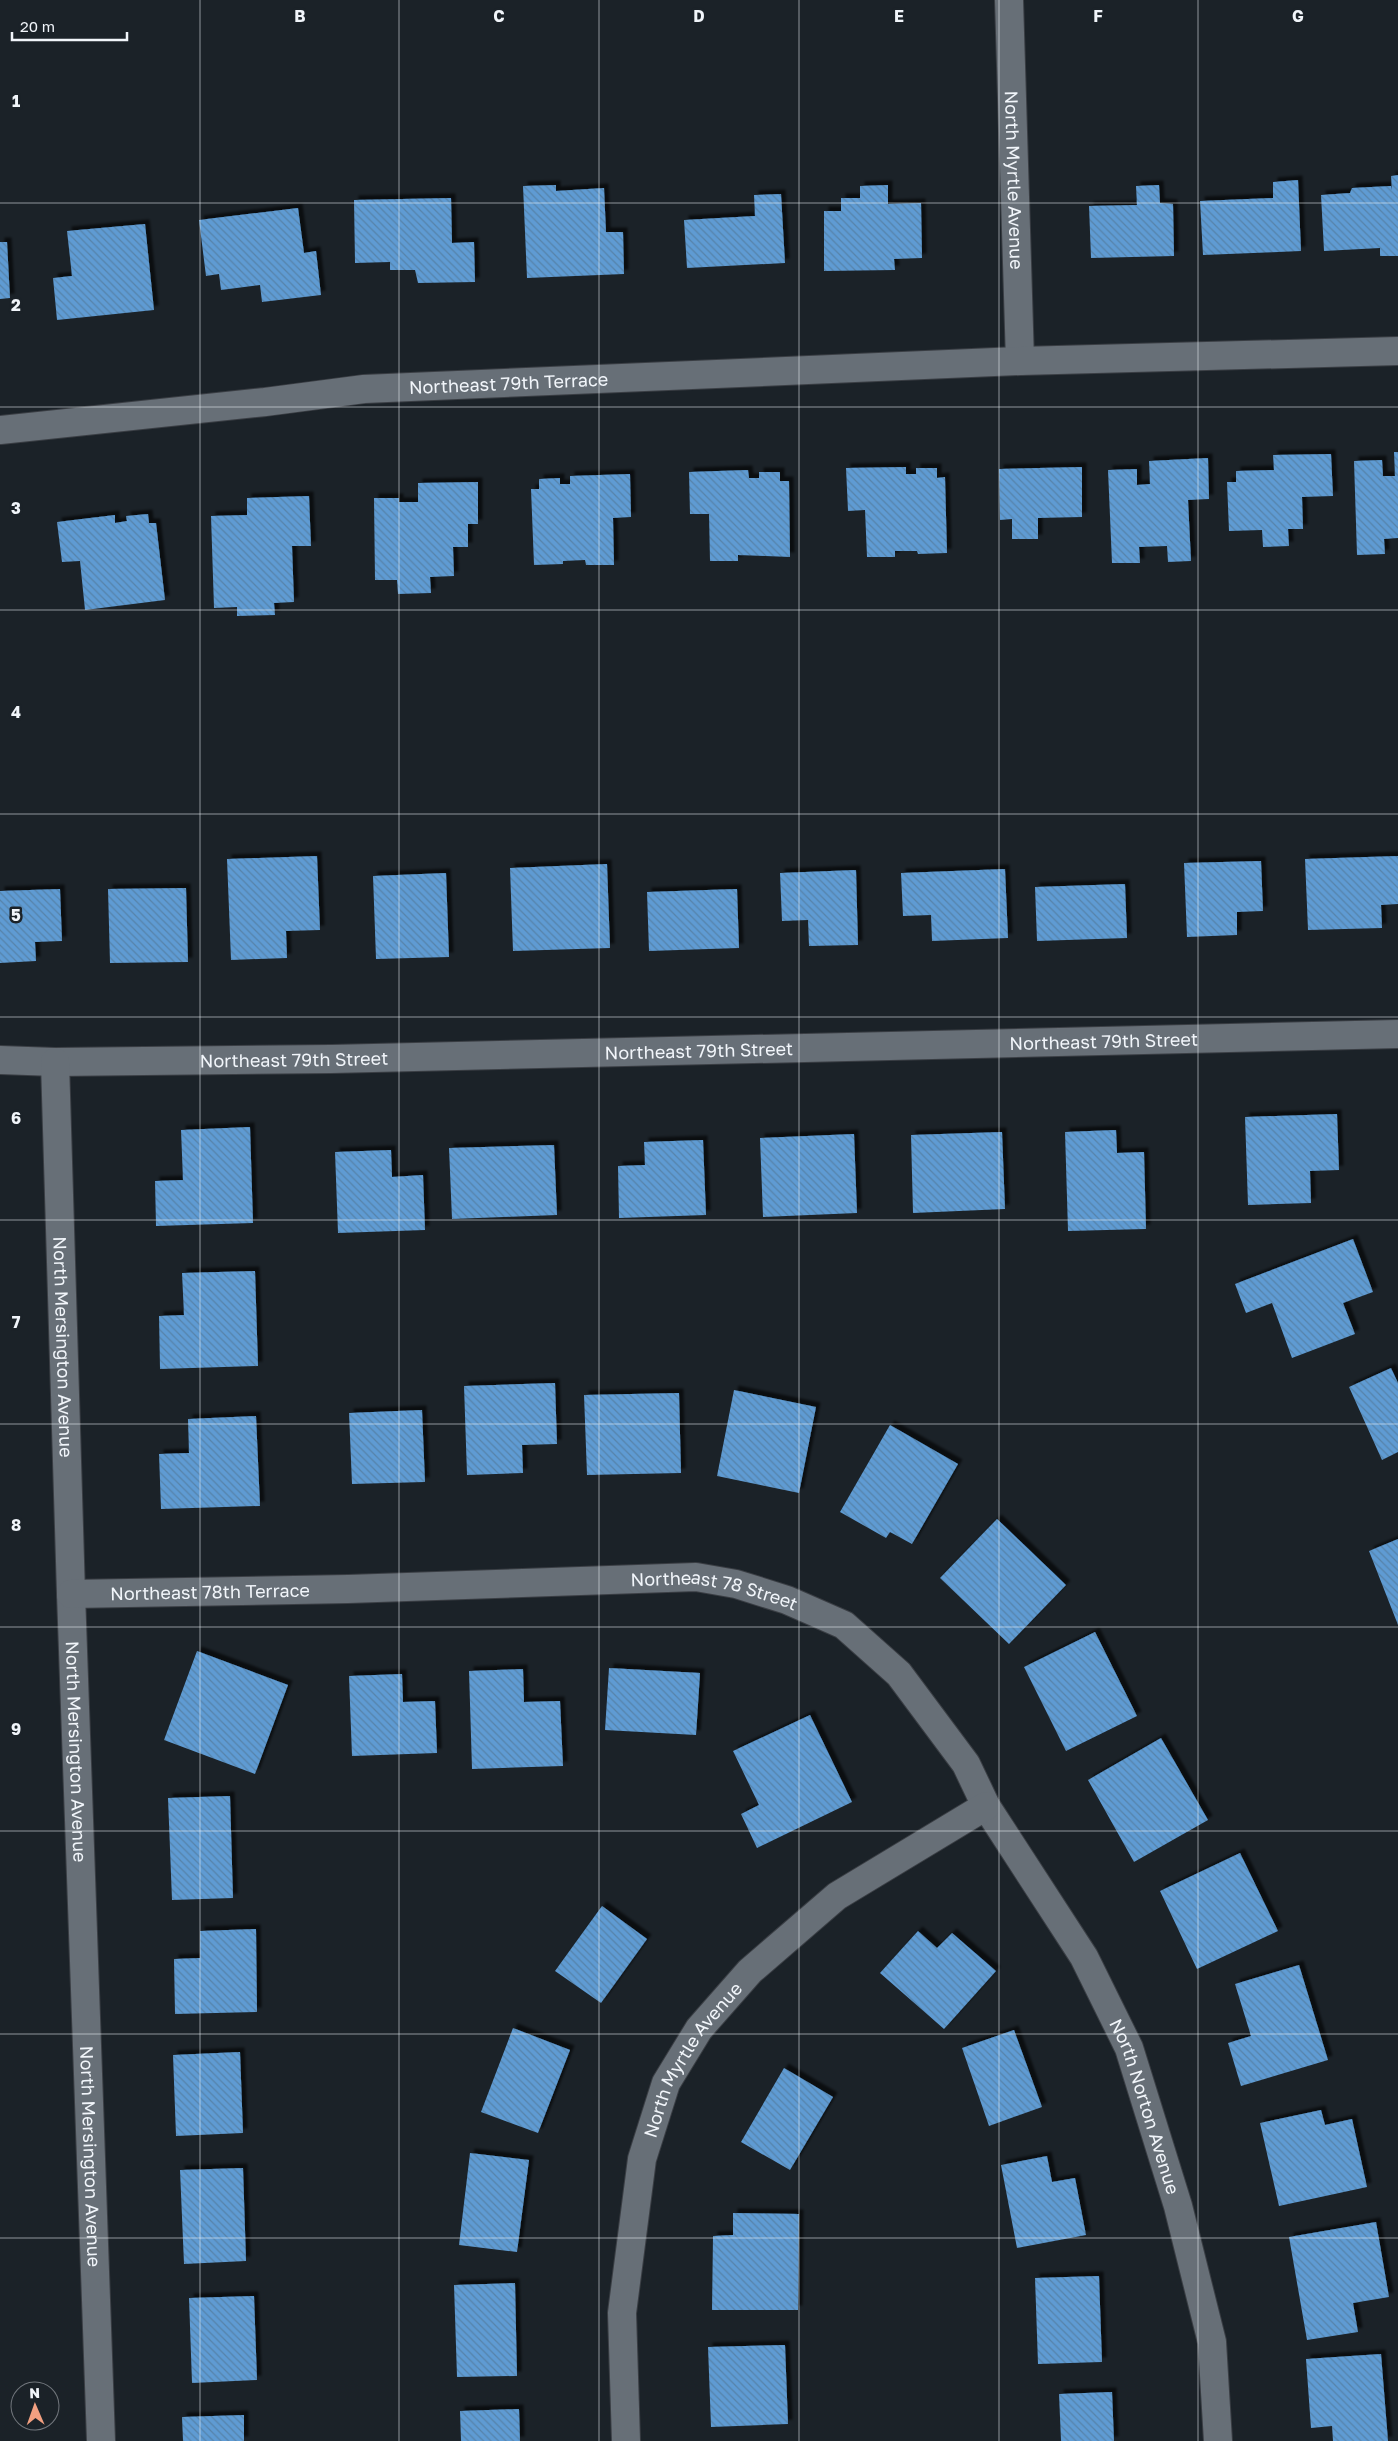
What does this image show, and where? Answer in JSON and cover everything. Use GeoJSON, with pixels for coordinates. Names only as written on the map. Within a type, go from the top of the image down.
{"type":"FeatureCollection","features":[{"type":"Feature","properties":{"kind":"street","name":"North Myrtle Avenue"},"geometry":{"type":"LineString","coordinates":[[1008,0],[1020,361]]}},
{"type":"Feature","properties":{"kind":"street","name":"Northeast 79th Terrace"},"geometry":{"type":"LineString","coordinates":[[0,430],[255,404],[364,389],[1020,361],[1398,351]]}},
{"type":"Feature","properties":{"kind":"street","name":"Northeast 79th Street"},"geometry":{"type":"LineString","coordinates":[[0,1060],[56,1062],[331,1060],[1398,1034]]}},
{"type":"Feature","properties":{"kind":"street","name":"North Mersington Avenue"},"geometry":{"type":"LineString","coordinates":[[56,1062],[71,1594],[101,2441]]}},
{"type":"Feature","properties":{"kind":"street","name":"Northeast 78 Street"},"geometry":{"type":"LineString","coordinates":[[348,1590],[696,1577],[736,1584],[787,1600],[844,1625],[899,1674],[966,1764],[986,1806]]}},
{"type":"Feature","properties":{"kind":"street","name":"Northeast 78th Terrace"},"geometry":{"type":"LineString","coordinates":[[71,1594],[348,1590]]}},
{"type":"Feature","properties":{"kind":"street","name":"North Myrtle Avenue"},"geometry":{"type":"LineString","coordinates":[[626,2441],[622,2313],[642,2159],[666,2083],[699,2029],[750,1971],[837,1896],[986,1806]]}},
{"type":"Feature","properties":{"kind":"street","name":"North Norton Avenue"},"geometry":{"type":"LineString","coordinates":[[986,1806],[1084,1957],[1129,2048],[1178,2206],[1212,2342],[1218,2441]]}},
{"type":"Feature","properties":{"kind":"building"},"geometry":{"type":"Polygon","coordinates":[[[1398,175],[1398,256],[1380,256],[1380,248],[1324,251],[1321,195],[1350,193],[1352,188],[1391,186],[1392,190],[1391,176],[1398,175]]]}},
{"type":"Feature","properties":{"kind":"building"},"geometry":{"type":"Polygon","coordinates":[[[1298,180],[1301,251],[1203,255],[1200,201],[1273,198],[1273,182],[1298,180]]]}},
{"type":"Feature","properties":{"kind":"building"},"geometry":{"type":"Polygon","coordinates":[[[556,185],[556,191],[604,188],[606,232],[623,232],[624,274],[527,278],[523,186],[556,185]]]}},
{"type":"Feature","properties":{"kind":"building"},"geometry":{"type":"Polygon","coordinates":[[[888,185],[888,204],[921,203],[922,258],[894,259],[895,270],[824,271],[824,211],[841,211],[841,198],[860,198],[860,186],[888,185]]]}},
{"type":"Feature","properties":{"kind":"building"},"geometry":{"type":"Polygon","coordinates":[[[1159,185],[1160,203],[1173,204],[1174,256],[1091,258],[1089,206],[1137,205],[1136,186],[1159,185]]]}},
{"type":"Feature","properties":{"kind":"building"},"geometry":{"type":"Polygon","coordinates":[[[781,194],[785,263],[687,268],[684,220],[755,216],[754,195],[781,194]]]}},
{"type":"Feature","properties":{"kind":"building"},"geometry":{"type":"Polygon","coordinates":[[[451,198],[452,243],[474,242],[475,282],[418,283],[415,270],[390,270],[390,262],[355,263],[354,200],[451,198]]]}},
{"type":"Feature","properties":{"kind":"building"},"geometry":{"type":"Polygon","coordinates":[[[298,208],[304,253],[316,251],[321,295],[262,302],[260,285],[221,290],[219,274],[206,276],[199,220],[298,208]]]}},
{"type":"Feature","properties":{"kind":"building"},"geometry":{"type":"Polygon","coordinates":[[[145,224],[154,310],[57,320],[53,278],[72,276],[67,231],[145,224]]]}},
{"type":"Feature","properties":{"kind":"building"},"geometry":{"type":"Polygon","coordinates":[[[0,242],[7,242],[10,298],[0,299],[0,242]]]}},
{"type":"Feature","properties":{"kind":"building"},"geometry":{"type":"Polygon","coordinates":[[[1394,452],[1398,452],[1398,538],[1384,539],[1385,554],[1357,555],[1354,461],[1382,460],[1383,476],[1395,476],[1394,452]]]}},
{"type":"Feature","properties":{"kind":"building"},"geometry":{"type":"Polygon","coordinates":[[[1331,454],[1333,496],[1302,497],[1303,529],[1288,529],[1289,546],[1263,547],[1262,530],[1229,531],[1227,482],[1236,482],[1236,471],[1274,470],[1273,455],[1331,454]]]}},
{"type":"Feature","properties":{"kind":"building"},"geometry":{"type":"Polygon","coordinates":[[[1208,458],[1209,499],[1188,500],[1191,561],[1168,562],[1167,546],[1139,547],[1140,563],[1112,563],[1108,470],[1137,469],[1137,485],[1150,484],[1149,461],[1208,458]]]}},
{"type":"Feature","properties":{"kind":"building"},"geometry":{"type":"Polygon","coordinates":[[[906,467],[906,474],[916,474],[916,468],[937,468],[937,478],[945,477],[947,553],[918,554],[917,551],[895,551],[895,557],[867,557],[865,510],[848,511],[846,468],[906,467]]]}},
{"type":"Feature","properties":{"kind":"building"},"geometry":{"type":"Polygon","coordinates":[[[1082,467],[1082,517],[1038,518],[1038,539],[1012,539],[1012,519],[1000,520],[999,469],[1082,467]]]}},
{"type":"Feature","properties":{"kind":"building"},"geometry":{"type":"Polygon","coordinates":[[[748,470],[749,478],[759,478],[759,472],[780,472],[780,481],[789,481],[790,557],[738,555],[738,561],[710,561],[709,514],[690,514],[689,472],[748,470]]]}},
{"type":"Feature","properties":{"kind":"building"},"geometry":{"type":"Polygon","coordinates":[[[630,474],[631,517],[613,518],[614,565],[586,565],[585,560],[563,561],[563,564],[534,565],[531,489],[539,489],[539,479],[560,478],[560,484],[570,484],[570,476],[630,474]]]}},
{"type":"Feature","properties":{"kind":"building"},"geometry":{"type":"Polygon","coordinates":[[[478,482],[478,524],[468,524],[468,547],[453,547],[454,576],[430,577],[431,593],[398,594],[397,580],[375,580],[374,498],[399,498],[399,502],[418,502],[418,483],[478,482]]]}},
{"type":"Feature","properties":{"kind":"building"},"geometry":{"type":"Polygon","coordinates":[[[309,496],[311,546],[292,546],[294,602],[274,603],[275,615],[237,616],[237,607],[214,608],[211,516],[247,515],[247,498],[309,496]]]}},
{"type":"Feature","properties":{"kind":"building"},"geometry":{"type":"Polygon","coordinates":[[[148,514],[149,523],[156,523],[165,600],[85,610],[80,561],[62,562],[57,522],[115,515],[115,523],[127,521],[126,516],[148,514]]]}},
{"type":"Feature","properties":{"kind":"building"},"geometry":{"type":"Polygon","coordinates":[[[317,856],[320,930],[286,931],[287,958],[231,960],[227,859],[317,856]]]}},
{"type":"Feature","properties":{"kind":"building"},"geometry":{"type":"Polygon","coordinates":[[[1398,856],[1398,904],[1381,905],[1382,928],[1308,930],[1305,859],[1398,856]]]}},
{"type":"Feature","properties":{"kind":"building"},"geometry":{"type":"Polygon","coordinates":[[[1261,861],[1263,911],[1237,912],[1237,935],[1187,937],[1184,863],[1261,861]]]}},
{"type":"Feature","properties":{"kind":"building"},"geometry":{"type":"Polygon","coordinates":[[[607,864],[610,948],[513,951],[510,868],[607,864]]]}},
{"type":"Feature","properties":{"kind":"building"},"geometry":{"type":"Polygon","coordinates":[[[1005,869],[1008,938],[932,941],[931,915],[903,916],[901,873],[1005,869]]]}},
{"type":"Feature","properties":{"kind":"building"},"geometry":{"type":"Polygon","coordinates":[[[856,870],[858,945],[809,946],[808,920],[782,921],[780,873],[856,870]]]}},
{"type":"Feature","properties":{"kind":"building"},"geometry":{"type":"Polygon","coordinates":[[[446,873],[449,957],[376,959],[373,876],[446,873]]]}},
{"type":"Feature","properties":{"kind":"building"},"geometry":{"type":"Polygon","coordinates":[[[1125,884],[1127,938],[1037,941],[1035,887],[1125,884]]]}},
{"type":"Feature","properties":{"kind":"building"},"geometry":{"type":"Polygon","coordinates":[[[186,888],[188,962],[110,963],[108,889],[186,888]]]}},
{"type":"Feature","properties":{"kind":"building"},"geometry":{"type":"Polygon","coordinates":[[[60,889],[62,941],[35,942],[36,961],[0,963],[0,891],[60,889]]]}},
{"type":"Feature","properties":{"kind":"building"},"geometry":{"type":"Polygon","coordinates":[[[737,889],[739,948],[649,951],[647,892],[737,889]]]}},
{"type":"Feature","properties":{"kind":"building"},"geometry":{"type":"Polygon","coordinates":[[[1337,1114],[1339,1170],[1310,1171],[1311,1203],[1248,1205],[1245,1117],[1337,1114]]]}},
{"type":"Feature","properties":{"kind":"building"},"geometry":{"type":"Polygon","coordinates":[[[250,1127],[253,1223],[156,1226],[155,1181],[183,1180],[181,1130],[250,1127]]]}},
{"type":"Feature","properties":{"kind":"building"},"geometry":{"type":"Polygon","coordinates":[[[1116,1130],[1117,1153],[1144,1152],[1146,1229],[1068,1231],[1065,1132],[1116,1130]]]}},
{"type":"Feature","properties":{"kind":"building"},"geometry":{"type":"Polygon","coordinates":[[[1002,1132],[1005,1209],[913,1213],[911,1135],[1002,1132]]]}},
{"type":"Feature","properties":{"kind":"building"},"geometry":{"type":"Polygon","coordinates":[[[854,1134],[857,1213],[763,1217],[760,1138],[854,1134]]]}},
{"type":"Feature","properties":{"kind":"building"},"geometry":{"type":"Polygon","coordinates":[[[703,1140],[706,1215],[619,1218],[618,1166],[645,1165],[644,1142],[703,1140]]]}},
{"type":"Feature","properties":{"kind":"building"},"geometry":{"type":"Polygon","coordinates":[[[554,1145],[557,1215],[452,1219],[449,1148],[554,1145]]]}},
{"type":"Feature","properties":{"kind":"building"},"geometry":{"type":"Polygon","coordinates":[[[391,1150],[392,1177],[423,1175],[425,1230],[338,1233],[335,1152],[391,1150]]]}},
{"type":"Feature","properties":{"kind":"building"},"geometry":{"type":"Polygon","coordinates":[[[1353,1239],[1373,1292],[1343,1303],[1355,1334],[1292,1358],[1272,1303],[1246,1313],[1235,1284],[1353,1239]]]}},
{"type":"Feature","properties":{"kind":"building"},"geometry":{"type":"Polygon","coordinates":[[[255,1271],[258,1366],[160,1369],[159,1316],[184,1315],[182,1273],[255,1271]]]}},
{"type":"Feature","properties":{"kind":"building"},"geometry":{"type":"Polygon","coordinates":[[[1391,1368],[1398,1383],[1398,1452],[1382,1460],[1349,1387],[1391,1368]]]}},
{"type":"Feature","properties":{"kind":"building"},"geometry":{"type":"Polygon","coordinates":[[[555,1383],[557,1444],[522,1445],[523,1473],[467,1475],[464,1386],[555,1383]]]}},
{"type":"Feature","properties":{"kind":"building"},"geometry":{"type":"Polygon","coordinates":[[[734,1390],[816,1407],[799,1493],[717,1476],[734,1390]]]}},
{"type":"Feature","properties":{"kind":"building"},"geometry":{"type":"Polygon","coordinates":[[[679,1393],[681,1473],[587,1475],[584,1395],[679,1393]]]}},
{"type":"Feature","properties":{"kind":"building"},"geometry":{"type":"Polygon","coordinates":[[[422,1410],[425,1482],[352,1484],[349,1413],[422,1410]]]}},
{"type":"Feature","properties":{"kind":"building"},"geometry":{"type":"Polygon","coordinates":[[[256,1416],[260,1506],[161,1509],[159,1454],[189,1453],[188,1419],[256,1416]]]}},
{"type":"Feature","properties":{"kind":"building"},"geometry":{"type":"Polygon","coordinates":[[[890,1425],[958,1464],[912,1544],[890,1532],[886,1538],[840,1512],[890,1425]]]}},
{"type":"Feature","properties":{"kind":"building"},"geometry":{"type":"Polygon","coordinates":[[[997,1519],[1066,1585],[1009,1644],[940,1578],[997,1519]]]}},
{"type":"Feature","properties":{"kind":"building"},"geometry":{"type":"Polygon","coordinates":[[[1398,1539],[1398,1625],[1369,1551],[1398,1539]]]}},
{"type":"Feature","properties":{"kind":"building"},"geometry":{"type":"Polygon","coordinates":[[[1095,1632],[1137,1716],[1066,1751],[1024,1667],[1095,1632]]]}},
{"type":"Feature","properties":{"kind":"building"},"geometry":{"type":"Polygon","coordinates":[[[197,1651],[288,1685],[255,1774],[164,1740],[197,1651]]]}},
{"type":"Feature","properties":{"kind":"building"},"geometry":{"type":"Polygon","coordinates":[[[609,1668],[700,1673],[696,1735],[605,1730],[609,1668]]]}},
{"type":"Feature","properties":{"kind":"building"},"geometry":{"type":"Polygon","coordinates":[[[523,1669],[524,1702],[560,1701],[563,1766],[472,1769],[469,1671],[523,1669]]]}},
{"type":"Feature","properties":{"kind":"building"},"geometry":{"type":"Polygon","coordinates":[[[402,1674],[403,1702],[435,1701],[437,1753],[352,1756],[349,1676],[402,1674]]]}},
{"type":"Feature","properties":{"kind":"building"},"geometry":{"type":"Polygon","coordinates":[[[810,1715],[852,1802],[757,1848],[741,1814],[759,1805],[733,1751],[810,1715]]]}},
{"type":"Feature","properties":{"kind":"building"},"geometry":{"type":"Polygon","coordinates":[[[1161,1738],[1208,1820],[1134,1862],[1088,1780],[1161,1738]]]}},
{"type":"Feature","properties":{"kind":"building"},"geometry":{"type":"Polygon","coordinates":[[[230,1796],[233,1898],[172,1900],[168,1798],[230,1796]]]}},
{"type":"Feature","properties":{"kind":"building"},"geometry":{"type":"Polygon","coordinates":[[[1240,1853],[1278,1931],[1197,1969],[1160,1891],[1240,1853]]]}},
{"type":"Feature","properties":{"kind":"building"},"geometry":{"type":"Polygon","coordinates":[[[602,1906],[647,1939],[601,2003],[555,1971],[602,1906]]]}},
{"type":"Feature","properties":{"kind":"building"},"geometry":{"type":"Polygon","coordinates":[[[256,1929],[257,2012],[175,2014],[174,1959],[200,1958],[200,1931],[256,1929]]]}},
{"type":"Feature","properties":{"kind":"building"},"geometry":{"type":"Polygon","coordinates":[[[918,1931],[937,1948],[952,1933],[996,1971],[944,2029],[880,1973],[918,1931]]]}},
{"type":"Feature","properties":{"kind":"building"},"geometry":{"type":"Polygon","coordinates":[[[1299,1965],[1328,2060],[1241,2086],[1228,2043],[1251,2036],[1235,1984],[1299,1965]]]}},
{"type":"Feature","properties":{"kind":"building"},"geometry":{"type":"Polygon","coordinates":[[[513,2028],[570,2050],[538,2133],[481,2112],[513,2028]]]}},
{"type":"Feature","properties":{"kind":"building"},"geometry":{"type":"Polygon","coordinates":[[[1014,2030],[1042,2107],[989,2126],[962,2048],[1014,2030]]]}},
{"type":"Feature","properties":{"kind":"building"},"geometry":{"type":"Polygon","coordinates":[[[240,2052],[243,2133],[176,2136],[173,2055],[240,2052]]]}},
{"type":"Feature","properties":{"kind":"building"},"geometry":{"type":"Polygon","coordinates":[[[784,2068],[833,2097],[790,2170],[741,2142],[784,2068]]]}},
{"type":"Feature","properties":{"kind":"building"},"geometry":{"type":"Polygon","coordinates":[[[1321,2110],[1325,2125],[1352,2119],[1367,2187],[1279,2206],[1260,2123],[1321,2110]]]}},
{"type":"Feature","properties":{"kind":"building"},"geometry":{"type":"Polygon","coordinates":[[[470,2153],[529,2160],[517,2252],[459,2245],[470,2153]]]}},
{"type":"Feature","properties":{"kind":"building"},"geometry":{"type":"Polygon","coordinates":[[[1047,2156],[1052,2182],[1075,2178],[1086,2235],[1017,2248],[1001,2165],[1047,2156]]]}},
{"type":"Feature","properties":{"kind":"building"},"geometry":{"type":"Polygon","coordinates":[[[243,2168],[246,2261],[184,2264],[180,2170],[243,2168]]]}},
{"type":"Feature","properties":{"kind":"building"},"geometry":{"type":"Polygon","coordinates":[[[733,2213],[799,2214],[798,2310],[712,2310],[713,2236],[733,2235],[733,2213]]]}},
{"type":"Feature","properties":{"kind":"building"},"geometry":{"type":"Polygon","coordinates":[[[1376,2222],[1389,2297],[1353,2303],[1358,2332],[1307,2340],[1289,2237],[1376,2222]]]}},
{"type":"Feature","properties":{"kind":"building"},"geometry":{"type":"Polygon","coordinates":[[[1099,2276],[1102,2362],[1038,2364],[1035,2278],[1099,2276]]]}},
{"type":"Feature","properties":{"kind":"building"},"geometry":{"type":"Polygon","coordinates":[[[515,2283],[517,2376],[457,2377],[454,2285],[515,2283]]]}},
{"type":"Feature","properties":{"kind":"building"},"geometry":{"type":"Polygon","coordinates":[[[254,2296],[257,2380],[192,2383],[189,2298],[254,2296]]]}},
{"type":"Feature","properties":{"kind":"building"},"geometry":{"type":"Polygon","coordinates":[[[785,2345],[788,2424],[711,2427],[708,2347],[785,2345]]]}},
{"type":"Feature","properties":{"kind":"building"},"geometry":{"type":"Polygon","coordinates":[[[1381,2354],[1388,2441],[1333,2441],[1332,2426],[1311,2428],[1306,2359],[1381,2354]]]}},
{"type":"Feature","properties":{"kind":"building"},"geometry":{"type":"Polygon","coordinates":[[[1112,2392],[1114,2441],[1061,2441],[1059,2394],[1112,2392]]]}},
{"type":"Feature","properties":{"kind":"building"},"geometry":{"type":"Polygon","coordinates":[[[519,2409],[520,2441],[461,2441],[460,2411],[519,2409]]]}},
{"type":"Feature","properties":{"kind":"building"},"geometry":{"type":"Polygon","coordinates":[[[244,2415],[244,2441],[183,2441],[182,2417],[244,2415]]]}}]}
